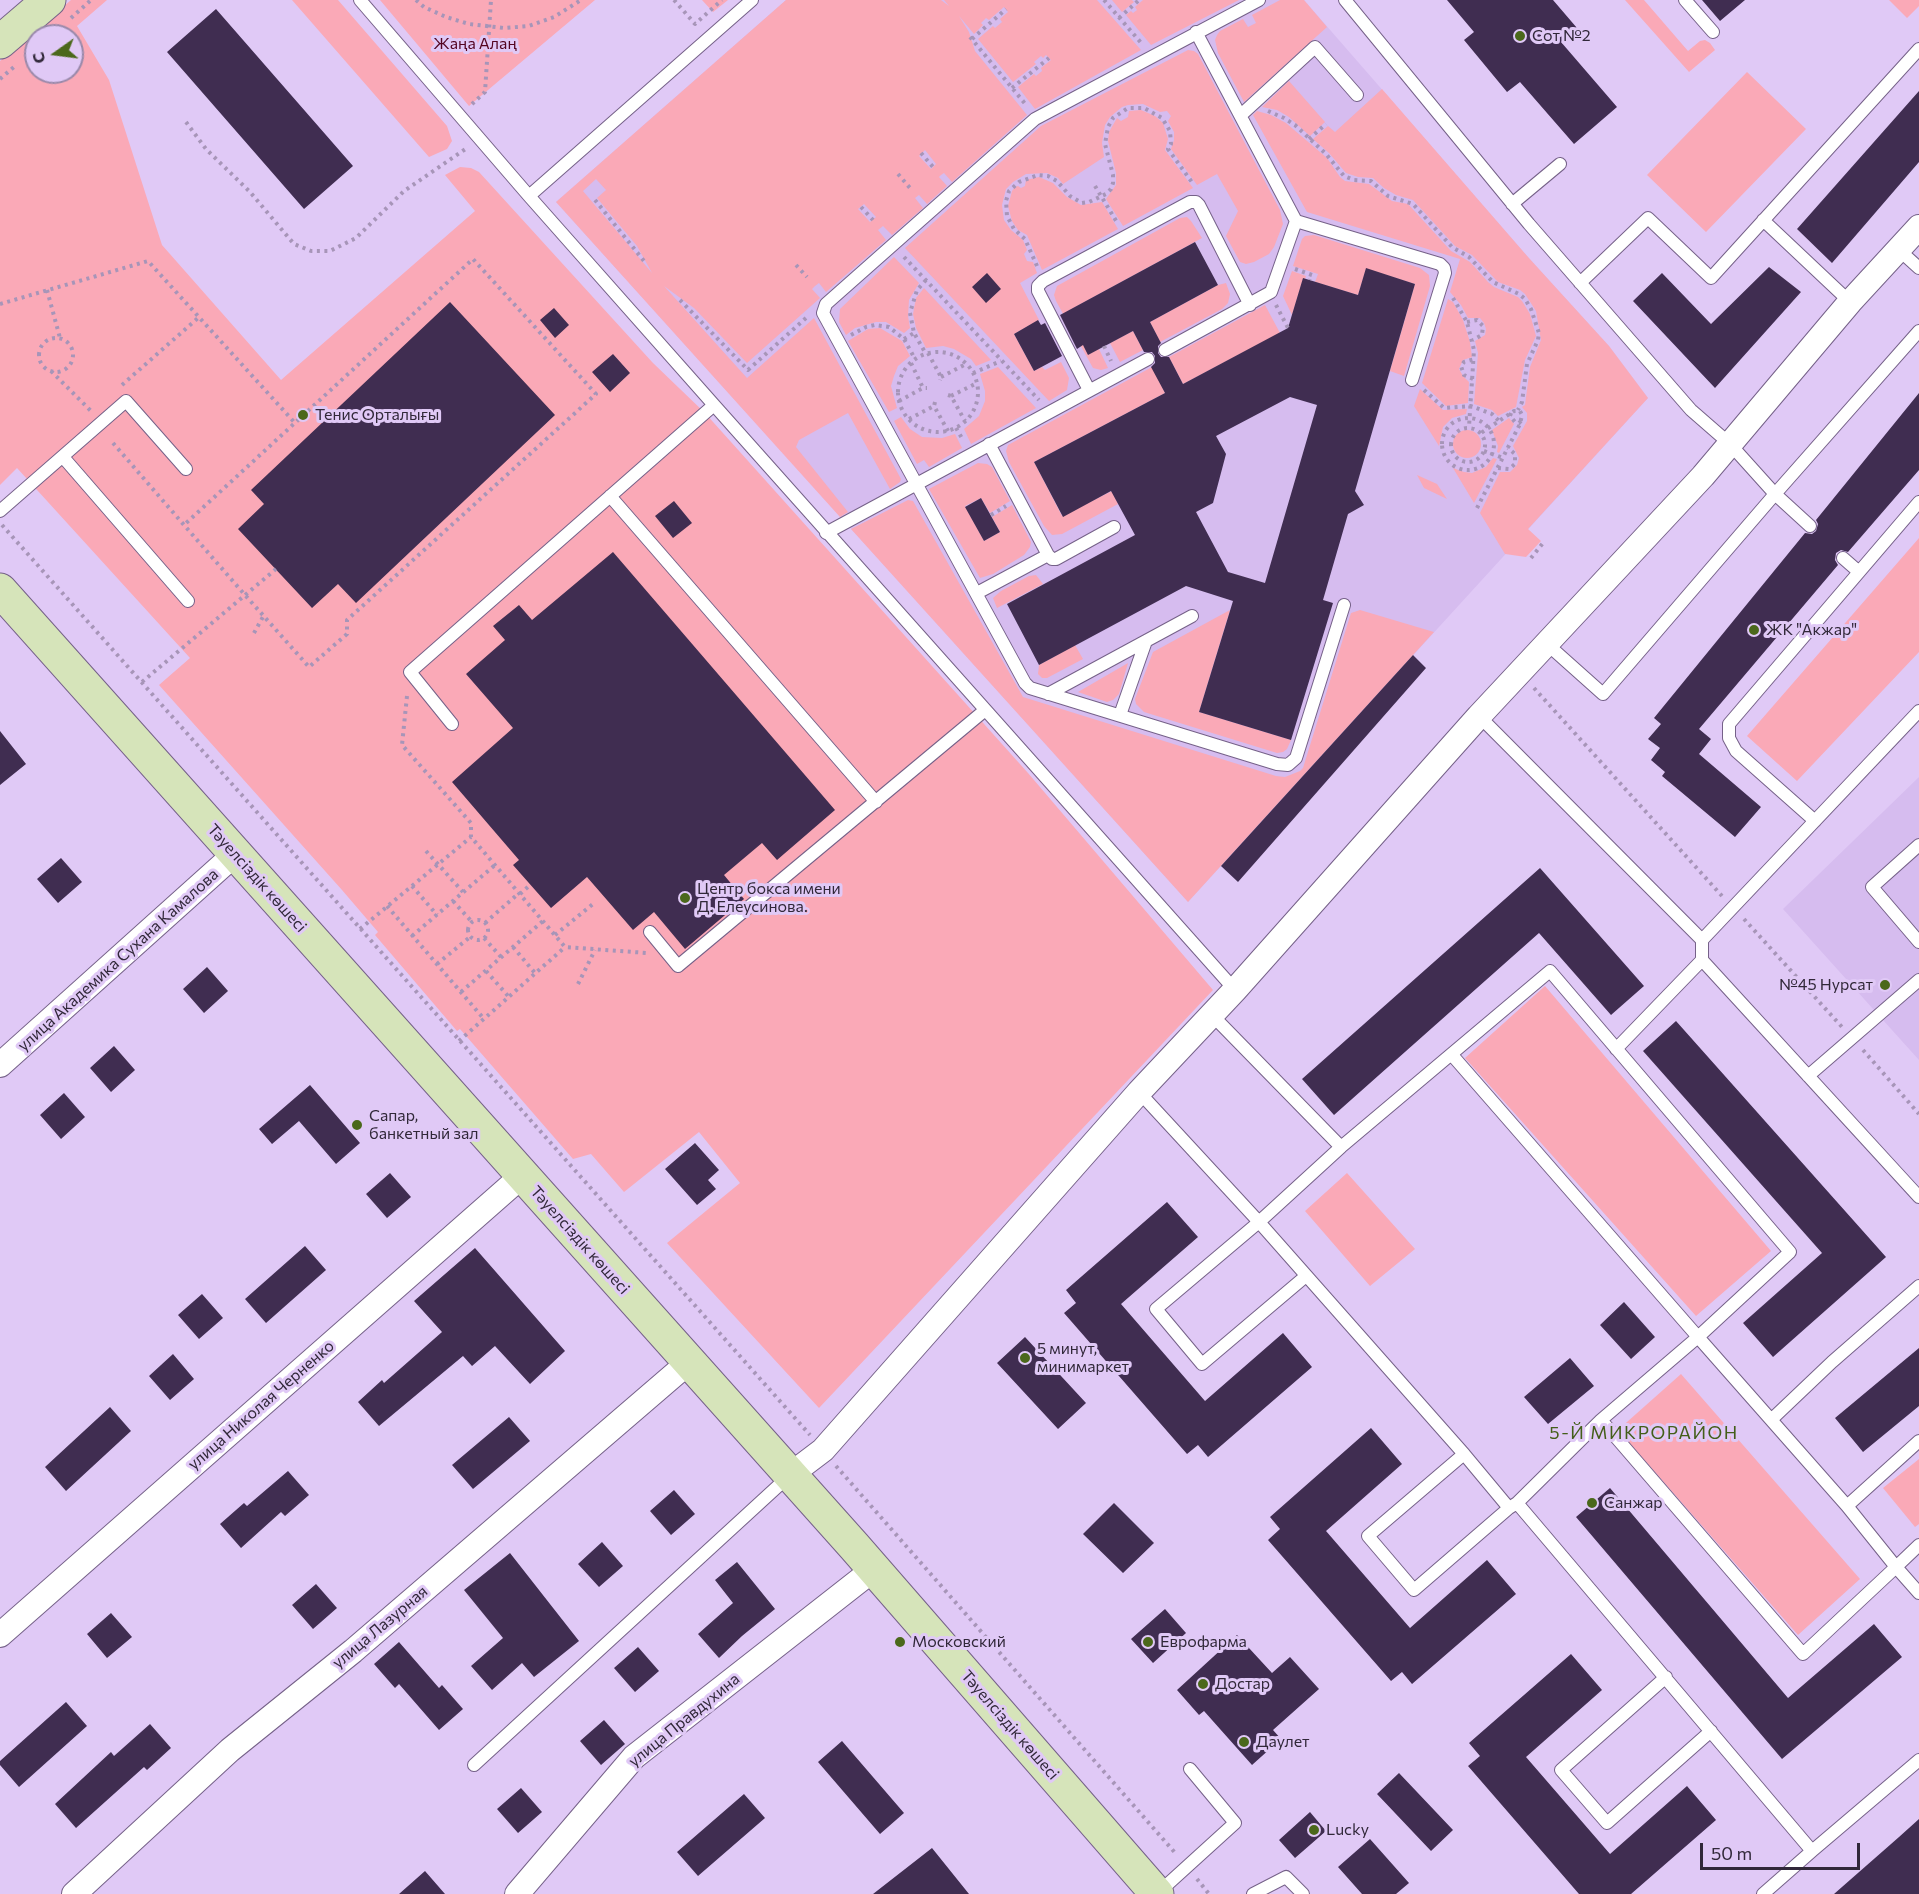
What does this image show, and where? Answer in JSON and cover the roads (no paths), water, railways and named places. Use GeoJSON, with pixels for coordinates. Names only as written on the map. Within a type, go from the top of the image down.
{"type":"FeatureCollection","features":[{"type":"Feature","properties":{"kind":"main road"},"geometry":{"type":"LineString","coordinates":[[0,42],[49,0]]}},
{"type":"Feature","properties":{"kind":"main road","name":"Тәуелсіздік көшесі"},"geometry":{"type":"LineString","coordinates":[[5,605],[236,854],[523,1175],[874,1569],[1157,1894]]}},
{"type":"Feature","properties":{"kind":"street"},"geometry":{"type":"LineString","coordinates":[[790,1475],[823,1450],[1140,1092],[1235,990],[1479,716],[1703,476],[1850,302],[1919,227]]}},
{"type":"Feature","properties":{"kind":"street","name":"улица Академика Сухана Камалова"},"geometry":{"type":"LineString","coordinates":[[0,1065],[236,854]]}},
{"type":"Feature","properties":{"kind":"street","name":"улица Николая Черненко"},"geometry":{"type":"LineString","coordinates":[[0,1635],[523,1175]]}},
{"type":"Feature","properties":{"kind":"street","name":"улица Лазурная"},"geometry":{"type":"LineString","coordinates":[[74,1894],[230,1750],[352,1651],[689,1362]]}},
{"type":"Feature","properties":{"kind":"street","name":"улица Правдухина"},"geometry":{"type":"LineString","coordinates":[[517,1894],[634,1757],[874,1569]]}},
{"type":"Feature","properties":{"kind":"lane"},"geometry":{"type":"LineString","coordinates":[[360,0],[826,533],[1235,990]]}},
{"type":"Feature","properties":{"kind":"lane"},"geometry":{"type":"LineString","coordinates":[[529,196],[752,0]]}},
{"type":"Feature","properties":{"kind":"lane"},"geometry":{"type":"LineString","coordinates":[[1259,0],[1035,119],[823,308],[916,483],[1025,683],[1030,688],[1277,764],[1288,765],[1296,758],[1344,605]]}},
{"type":"Feature","properties":{"kind":"lane"},"geometry":{"type":"LineString","coordinates":[[1345,0],[1512,204],[1691,410],[1730,444],[1775,494],[1810,526]]}},
{"type":"Feature","properties":{"kind":"lane"},"geometry":{"type":"LineString","coordinates":[[1685,0],[1713,32]]}},
{"type":"Feature","properties":{"kind":"lane"},"geometry":{"type":"LineString","coordinates":[[1165,350],[1270,293],[1296,221],[1245,111],[1196,32]]}},
{"type":"Feature","properties":{"kind":"lane"},"geometry":{"type":"LineString","coordinates":[[1245,111],[1315,47],[1358,95]]}},
{"type":"Feature","properties":{"kind":"lane"},"geometry":{"type":"LineString","coordinates":[[1580,283],[1648,218],[1711,278],[1919,49]]}},
{"type":"Feature","properties":{"kind":"lane"},"geometry":{"type":"LineString","coordinates":[[1512,204],[1560,164]]}},
{"type":"Feature","properties":{"kind":"lane"},"geometry":{"type":"LineString","coordinates":[[1089,390],[1038,291],[1038,285],[1190,202],[1196,202],[1199,205],[1250,305]]}},
{"type":"Feature","properties":{"kind":"lane"},"geometry":{"type":"LineString","coordinates":[[1763,220],[1850,302]]}},
{"type":"Feature","properties":{"kind":"lane"},"geometry":{"type":"LineString","coordinates":[[1296,221],[1440,264],[1445,273],[1416,383]]}},
{"type":"Feature","properties":{"kind":"lane"},"geometry":{"type":"LineString","coordinates":[[1898,249],[1919,268]]}},
{"type":"Feature","properties":{"kind":"lane"},"geometry":{"type":"LineString","coordinates":[[1546,644],[1603,694],[1919,331]]}},
{"type":"Feature","properties":{"kind":"lane"},"geometry":{"type":"LineString","coordinates":[[826,533],[1148,359]]}},
{"type":"Feature","properties":{"kind":"lane"},"geometry":{"type":"LineString","coordinates":[[0,511],[126,401],[186,469]]}},
{"type":"Feature","properties":{"kind":"lane"},"geometry":{"type":"LineString","coordinates":[[452,724],[410,672],[714,405]]}},
{"type":"Feature","properties":{"kind":"lane"},"geometry":{"type":"LineString","coordinates":[[989,444],[1052,559],[1056,559],[1114,527]]}},
{"type":"Feature","properties":{"kind":"lane"},"geometry":{"type":"LineString","coordinates":[[63,457],[188,601]]}},
{"type":"Feature","properties":{"kind":"lane"},"geometry":{"type":"LineString","coordinates":[[610,496],[876,802]]}},
{"type":"Feature","properties":{"kind":"lane"},"geometry":{"type":"LineString","coordinates":[[1815,820],[1736,752],[1729,738],[1729,724],[1919,502]]}},
{"type":"Feature","properties":{"kind":"lane"},"geometry":{"type":"LineString","coordinates":[[977,593],[1048,555]]}},
{"type":"Feature","properties":{"kind":"lane"},"geometry":{"type":"LineString","coordinates":[[1844,558],[1859,572]]}},
{"type":"Feature","properties":{"kind":"lane"},"geometry":{"type":"LineString","coordinates":[[1048,694],[1192,615]]}},
{"type":"Feature","properties":{"kind":"lane"},"geometry":{"type":"LineString","coordinates":[[1120,715],[1146,641]]}},
{"type":"Feature","properties":{"kind":"lane"},"geometry":{"type":"LineString","coordinates":[[650,932],[678,966],[984,711]]}},
{"type":"Feature","properties":{"kind":"lane"},"geometry":{"type":"LineString","coordinates":[[1616,1048],[1701,960],[1702,940],[1919,711]]}},
{"type":"Feature","properties":{"kind":"lane"},"geometry":{"type":"LineString","coordinates":[[1479,716],[1702,940]]}},
{"type":"Feature","properties":{"kind":"lane"},"geometry":{"type":"LineString","coordinates":[[1919,845],[1872,887],[1919,942]]}},
{"type":"Feature","properties":{"kind":"lane"},"geometry":{"type":"LineString","coordinates":[[1701,960],[1919,1197]]}},
{"type":"Feature","properties":{"kind":"lane"},"geometry":{"type":"LineString","coordinates":[[1306,1276],[1202,1364],[1156,1309],[1341,1147],[1550,970],[1790,1252],[1698,1337],[1601,1420],[1513,1505],[1414,1590],[1368,1536],[1464,1454]]}},
{"type":"Feature","properties":{"kind":"lane"},"geometry":{"type":"LineString","coordinates":[[1808,1076],[1919,980]]}},
{"type":"Feature","properties":{"kind":"lane"},"geometry":{"type":"LineString","coordinates":[[1212,1015],[1341,1147]]}},
{"type":"Feature","properties":{"kind":"lane"},"geometry":{"type":"LineString","coordinates":[[1452,1055],[1772,1419],[1919,1593]]}},
{"type":"Feature","properties":{"kind":"lane"},"geometry":{"type":"LineString","coordinates":[[1140,1092],[1666,1677],[1812,1851]]}},
{"type":"Feature","properties":{"kind":"lane"},"geometry":{"type":"LineString","coordinates":[[1772,1419],[1832,1362],[1919,1286]]}},
{"type":"Feature","properties":{"kind":"lane"},"geometry":{"type":"LineString","coordinates":[[1601,1420],[1803,1654],[1919,1545]]}},
{"type":"Feature","properties":{"kind":"lane"},"geometry":{"type":"LineString","coordinates":[[1847,1506],[1919,1441]]}},
{"type":"Feature","properties":{"kind":"lane"},"geometry":{"type":"LineString","coordinates":[[474,1765],[790,1475]]}},
{"type":"Feature","properties":{"kind":"lane"},"geometry":{"type":"LineString","coordinates":[[1666,1677],[1561,1770],[1607,1823],[1711,1731]]}},
{"type":"Feature","properties":{"kind":"lane"},"geometry":{"type":"LineString","coordinates":[[1763,1894],[1919,1760]]}},
{"type":"Feature","properties":{"kind":"lane"},"geometry":{"type":"LineString","coordinates":[[1157,1894],[1235,1823],[1190,1769]]}},
{"type":"Feature","properties":{"kind":"lane"},"geometry":{"type":"LineString","coordinates":[[1253,1894],[1286,1877],[1303,1894]]}},
{"type":"Feature","properties":{"kind":"place","name":"Сот №2"},"geometry":{"type":"Point","coordinates":[1520,36]}},
{"type":"Feature","properties":{"kind":"place","name":"Тенис Орталығы"},"geometry":{"type":"Point","coordinates":[303,415]}},
{"type":"Feature","properties":{"kind":"place","name":"ЖК \"Акжар\""},"geometry":{"type":"Point","coordinates":[1754,630]}},
{"type":"Feature","properties":{"kind":"place","name":"Центр бокса имени Д. Елеусинова."},"geometry":{"type":"Point","coordinates":[685,898]}},
{"type":"Feature","properties":{"kind":"place","name":"№45 Нурсат"},"geometry":{"type":"Point","coordinates":[1885,985]}},
{"type":"Feature","properties":{"kind":"place","name":"Сапар, банкетный зал"},"geometry":{"type":"Point","coordinates":[357,1125]}},
{"type":"Feature","properties":{"kind":"place","name":"5 минут, минимаркет"},"geometry":{"type":"Point","coordinates":[1025,1358]}},
{"type":"Feature","properties":{"kind":"place","name":"Санжар"},"geometry":{"type":"Point","coordinates":[1592,1503]}},
{"type":"Feature","properties":{"kind":"place","name":"Московский"},"geometry":{"type":"Point","coordinates":[900,1642]}},
{"type":"Feature","properties":{"kind":"place","name":"Еврофарма"},"geometry":{"type":"Point","coordinates":[1148,1642]}},
{"type":"Feature","properties":{"kind":"place","name":"Достар"},"geometry":{"type":"Point","coordinates":[1203,1684]}},
{"type":"Feature","properties":{"kind":"place","name":"Даулет"},"geometry":{"type":"Point","coordinates":[1244,1742]}},
{"type":"Feature","properties":{"kind":"place","name":"Lucky"},"geometry":{"type":"Point","coordinates":[1314,1830]}},
{"type":"Feature","properties":{"kind":"district","name":"5-Й МИКРОРАЙОН"},"geometry":{"type":"Point","coordinates":[1644,1433]}},
{"type":"Feature","properties":{"kind":"park label","name":"Жаңа Алаң"},"geometry":{"type":"Point","coordinates":[475,44]}}]}
